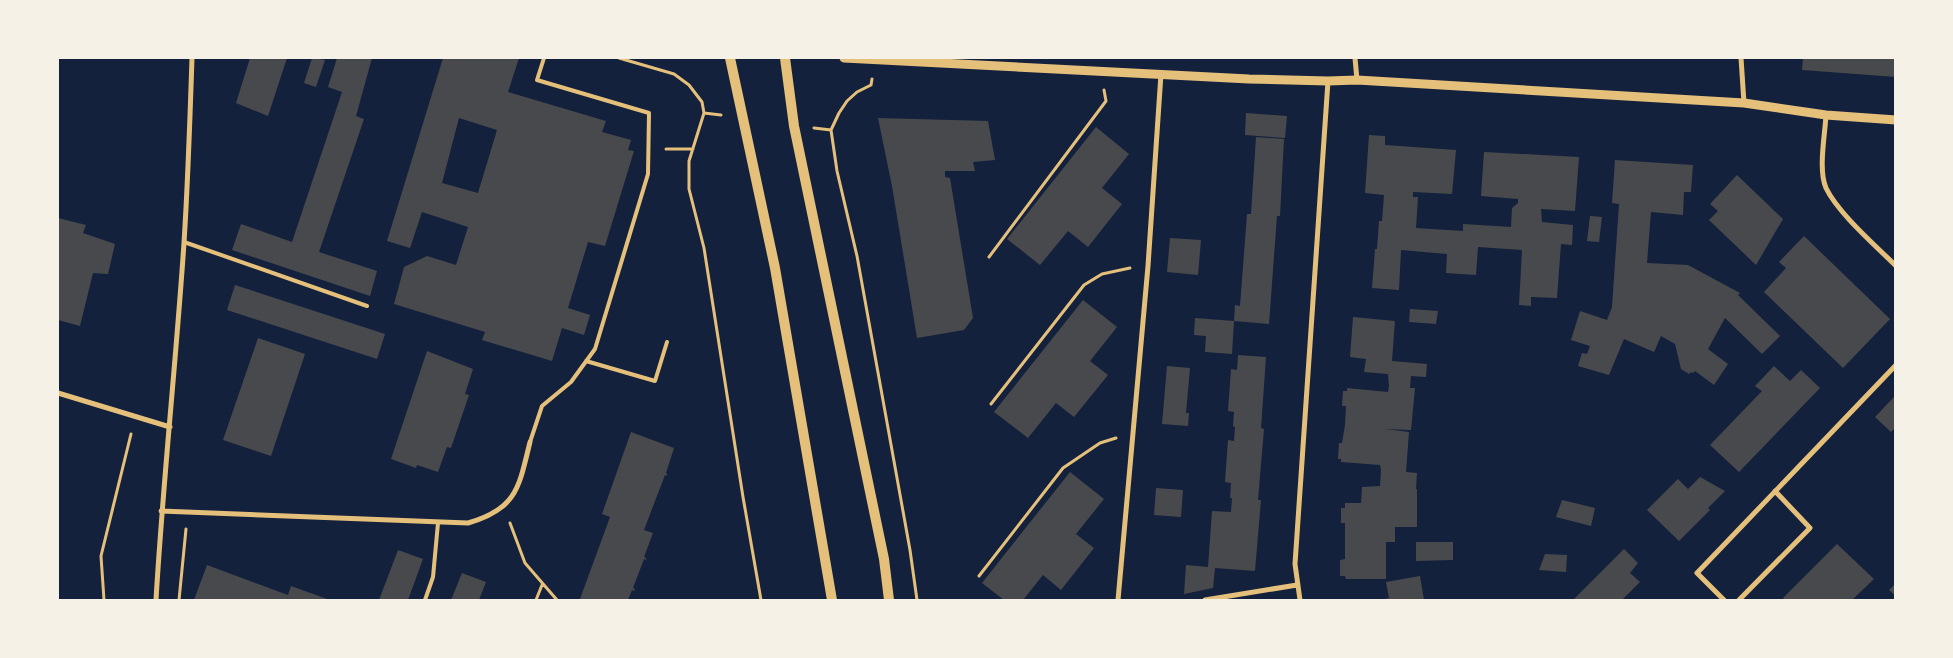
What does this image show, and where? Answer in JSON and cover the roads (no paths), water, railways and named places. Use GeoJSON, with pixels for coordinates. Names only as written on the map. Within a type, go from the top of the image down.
{"type":"FeatureCollection","features":[{"type":"Feature","properties":{"kind":"main road"},"geometry":{"type":"LineString","coordinates":[[730,58],[775,268],[832,600]]}},
{"type":"Feature","properties":{"kind":"main road"},"geometry":{"type":"LineString","coordinates":[[785,58],[794,126],[884,559],[889,600]]}},
{"type":"Feature","properties":{"kind":"street"},"geometry":{"type":"LineString","coordinates":[[156,600],[161,511],[170,427],[184,242],[192,58]]}},
{"type":"Feature","properties":{"kind":"street"},"geometry":{"type":"LineString","coordinates":[[844,58],[1249,79],[1357,80],[1744,103],[1826,115],[1896,120]]}},
{"type":"Feature","properties":{"kind":"street"},"geometry":{"type":"LineString","coordinates":[[1354,58],[1357,80]]}},
{"type":"Feature","properties":{"kind":"street"},"geometry":{"type":"LineString","coordinates":[[1741,58],[1744,103]]}},
{"type":"Feature","properties":{"kind":"street"},"geometry":{"type":"LineString","coordinates":[[1118,600],[1134,437],[1162,74]]}},
{"type":"Feature","properties":{"kind":"street"},"geometry":{"type":"LineString","coordinates":[[1300,600],[1295,564],[1328,81]]}},
{"type":"Feature","properties":{"kind":"street"},"geometry":{"type":"LineString","coordinates":[[1826,115],[1823,166],[1826,188],[1842,211],[1896,266]]}},
{"type":"Feature","properties":{"kind":"street"},"geometry":{"type":"LineString","coordinates":[[1724,600],[1697,573],[1896,365]]}},
{"type":"Feature","properties":{"kind":"street"},"geometry":{"type":"LineString","coordinates":[[58,393],[170,427]]}},
{"type":"Feature","properties":{"kind":"street"},"geometry":{"type":"LineString","coordinates":[[161,511],[468,523],[487,518],[504,506],[515,493],[530,442]]}},
{"type":"Feature","properties":{"kind":"street"},"geometry":{"type":"LineString","coordinates":[[1740,600],[1810,528],[1774,492]]}},
{"type":"Feature","properties":{"kind":"street"},"geometry":{"type":"LineString","coordinates":[[1205,600],[1297,585]]}},
{"type":"Feature","properties":{"kind":"lane"},"geometry":{"type":"LineString","coordinates":[[530,442],[542,406],[571,382],[595,348],[648,174],[649,113],[537,80],[544,58]]}},
{"type":"Feature","properties":{"kind":"lane"},"geometry":{"type":"LineString","coordinates":[[184,242],[367,306]]}},
{"type":"Feature","properties":{"kind":"lane"},"geometry":{"type":"LineString","coordinates":[[586,361],[655,381],[667,342]]}},
{"type":"Feature","properties":{"kind":"lane"},"geometry":{"type":"LineString","coordinates":[[425,600],[433,577],[438,523]]}}]}
